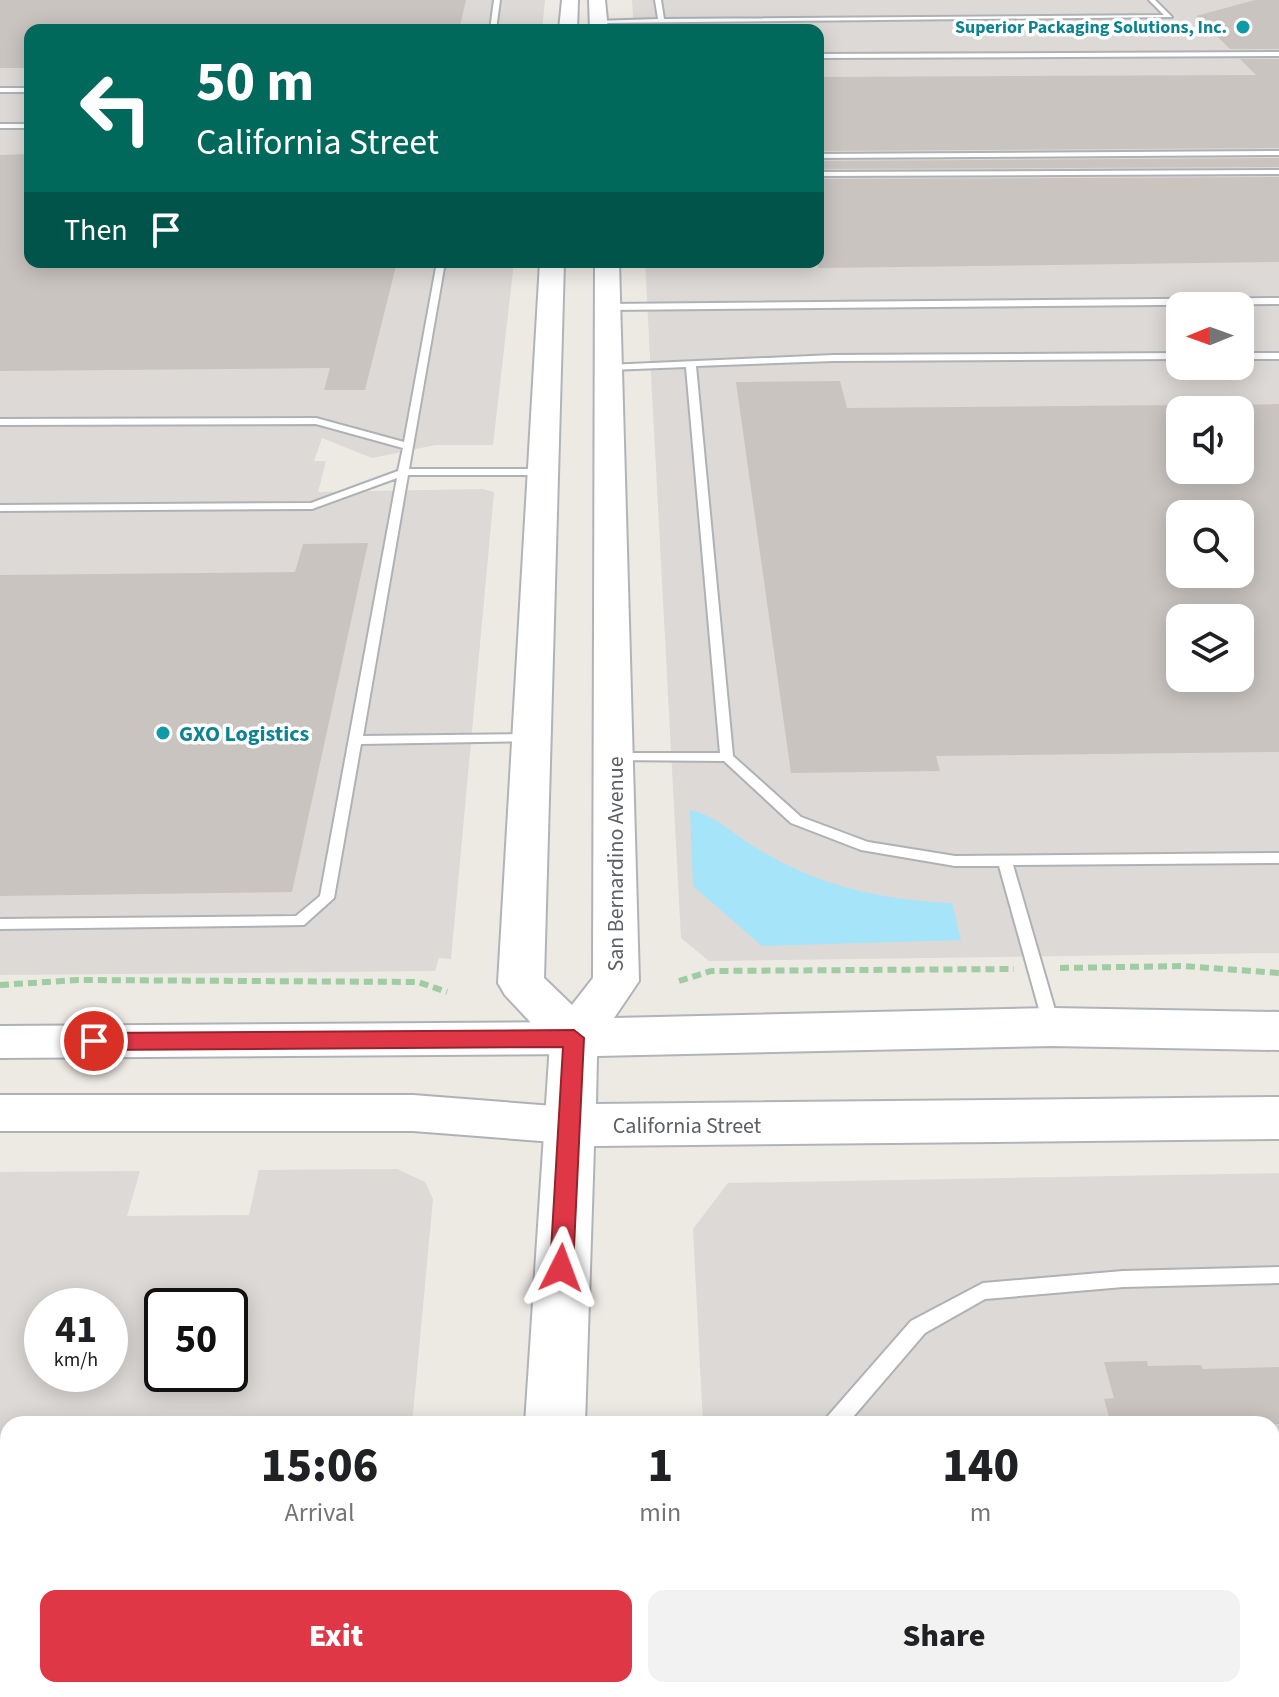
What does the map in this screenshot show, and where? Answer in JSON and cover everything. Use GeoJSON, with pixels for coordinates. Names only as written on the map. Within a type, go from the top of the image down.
{"type":"FeatureCollection","features":[{"type":"Feature","properties":{"kind":"main road"},"geometry":{"type":"LineString","coordinates":[[568,24],[570,0]]}},
{"type":"Feature","properties":{"kind":"main road"},"geometry":{"type":"LineString","coordinates":[[597,0],[598,24]]}},
{"type":"Feature","properties":{"kind":"main road"},"geometry":{"type":"LineString","coordinates":[[552,268],[521,983],[574,1038],[1052,1027],[1279,1031]]}},
{"type":"Feature","properties":{"kind":"main road","name":"San Bernardino Avenue"},"geometry":{"type":"LineString","coordinates":[[574,1038],[616,981],[607,268]]}},
{"type":"Feature","properties":{"kind":"main road"},"geometry":{"type":"LineString","coordinates":[[555,1416],[567,1125],[574,1038]]}},
{"type":"Feature","properties":{"kind":"main road","name":"California Street"},"geometry":{"type":"LineString","coordinates":[[567,1125],[1279,1118]]}},
{"type":"Feature","properties":{"kind":"street"},"geometry":{"type":"LineString","coordinates":[[0,1042],[574,1038]]}},
{"type":"Feature","properties":{"kind":"street","name":"California Street"},"geometry":{"type":"LineString","coordinates":[[0,1113],[413,1113],[567,1125]]}},
{"type":"Feature","properties":{"kind":"lane"},"geometry":{"type":"LineString","coordinates":[[494,24],[497,0]]}},
{"type":"Feature","properties":{"kind":"lane"},"geometry":{"type":"LineString","coordinates":[[658,0],[661,20]]}},
{"type":"Feature","properties":{"kind":"lane"},"geometry":{"type":"LineString","coordinates":[[611,24],[661,20],[1169,17],[1152,0]]}},
{"type":"Feature","properties":{"kind":"lane"},"geometry":{"type":"LineString","coordinates":[[824,56],[1279,54]]}},
{"type":"Feature","properties":{"kind":"lane"},"geometry":{"type":"LineString","coordinates":[[0,90],[24,90]]}},
{"type":"Feature","properties":{"kind":"lane"},"geometry":{"type":"LineString","coordinates":[[0,126],[24,126]]}},
{"type":"Feature","properties":{"kind":"lane"},"geometry":{"type":"LineString","coordinates":[[824,156],[1279,153]]}},
{"type":"Feature","properties":{"kind":"lane"},"geometry":{"type":"LineString","coordinates":[[824,174],[1279,172]]}},
{"type":"Feature","properties":{"kind":"lane"},"geometry":{"type":"LineString","coordinates":[[0,924],[299,921],[327,898],[440,268]]}},
{"type":"Feature","properties":{"kind":"lane"},"geometry":{"type":"LineString","coordinates":[[608,307],[1279,301]]}},
{"type":"Feature","properties":{"kind":"lane"},"geometry":{"type":"LineString","coordinates":[[610,367],[833,358],[1166,356]]}},
{"type":"Feature","properties":{"kind":"lane"},"geometry":{"type":"LineString","coordinates":[[1254,356],[1279,356]]}},
{"type":"Feature","properties":{"kind":"lane"},"geometry":{"type":"LineString","coordinates":[[691,366],[727,757],[796,820],[866,847],[955,861],[1279,858]]}},
{"type":"Feature","properties":{"kind":"lane"},"geometry":{"type":"LineString","coordinates":[[0,422],[316,421],[406,446]]}},
{"type":"Feature","properties":{"kind":"lane"},"geometry":{"type":"LineString","coordinates":[[0,508],[312,506],[405,472],[543,472]]}},
{"type":"Feature","properties":{"kind":"lane"},"geometry":{"type":"LineString","coordinates":[[357,740],[531,738]]}},
{"type":"Feature","properties":{"kind":"lane"},"geometry":{"type":"LineString","coordinates":[[615,757],[727,757]]}},
{"type":"Feature","properties":{"kind":"lane"},"geometry":{"type":"LineString","coordinates":[[1004,860],[1052,1027]]}},
{"type":"Feature","properties":{"kind":"lane"},"geometry":{"type":"LineString","coordinates":[[841,1416],[918,1327],[983,1291],[1123,1279],[1279,1275]]}},
{"type":"Feature","properties":{"kind":"path"},"geometry":{"type":"LineString","coordinates":[[679,981],[711,971],[1183,966],[1279,973]]}},
{"type":"Feature","properties":{"kind":"path"},"geometry":{"type":"LineString","coordinates":[[0,985],[78,980],[418,982],[447,992]]}},
{"type":"Feature","properties":{"kind":"shaded area"},"geometry":{"type":"Polygon","coordinates":[[[0,0],[545,0],[543,24],[24,24],[24,268],[513,268],[493,445],[435,445],[372,458],[322,438],[314,461],[326,461],[318,492],[483,489],[494,492],[451,959],[439,958],[435,971],[0,975],[0,0]]]}},
{"type":"Feature","properties":{"kind":"shaded area"},"geometry":{"type":"Polygon","coordinates":[[[632,0],[1279,0],[1279,953],[709,961],[681,938],[645,268],[824,268],[824,24],[634,24],[632,0]]]}},
{"type":"Feature","properties":{"kind":"shaded area"},"geometry":{"type":"Polygon","coordinates":[[[397,1169],[425,1182],[433,1199],[413,1416],[0,1416],[0,1172],[140,1171],[127,1216],[249,1215],[259,1170],[397,1169]]]}},
{"type":"Feature","properties":{"kind":"shaded area"},"geometry":{"type":"Polygon","coordinates":[[[1279,1173],[1279,1416],[703,1416],[693,1229],[728,1183],[1279,1173]]]}},
{"type":"Feature","properties":{"kind":"water"},"geometry":{"type":"Polygon","coordinates":[[[690,810],[717,821],[781,862],[827,882],[876,894],[952,903],[961,940],[762,946],[693,886],[690,810]]]}},
{"type":"Feature","properties":{"kind":"building"},"geometry":{"type":"Polygon","coordinates":[[[0,0],[466,0],[460,24],[24,24],[24,68],[0,68],[0,0]]]}},
{"type":"Feature","properties":{"kind":"building","name":"Superior Packaging Solutions, Inc."},"geometry":{"type":"Polygon","coordinates":[[[1255,0],[1279,0],[1279,49],[1230,49],[1196,16],[1255,0]]]}},
{"type":"Feature","properties":{"kind":"building"},"geometry":{"type":"Polygon","coordinates":[[[1240,59],[1279,59],[1279,148],[824,151],[824,77],[1256,75],[1240,59]]]}},
{"type":"Feature","properties":{"kind":"building"},"geometry":{"type":"Polygon","coordinates":[[[24,154],[24,268],[396,268],[365,390],[324,390],[330,368],[0,371],[0,155],[24,154]]]}},
{"type":"Feature","properties":{"kind":"building"},"geometry":{"type":"Polygon","coordinates":[[[1279,158],[1279,167],[824,169],[824,161],[1279,158]]]}},
{"type":"Feature","properties":{"kind":"building"},"geometry":{"type":"Polygon","coordinates":[[[1279,177],[1279,262],[824,268],[824,179],[1279,177]]]}},
{"type":"Feature","properties":{"kind":"building"},"geometry":{"type":"Polygon","coordinates":[[[840,381],[847,408],[1166,405],[1166,484],[1254,484],[1254,405],[1279,404],[1279,752],[936,756],[940,771],[791,773],[736,382],[840,381]]]}},
{"type":"Feature","properties":{"kind":"building","name":"GXO Logistics"},"geometry":{"type":"Polygon","coordinates":[[[368,543],[292,892],[0,896],[0,575],[295,572],[303,544],[368,543]]]}},
{"type":"Feature","properties":{"kind":"building"},"geometry":{"type":"Polygon","coordinates":[[[1147,1361],[1148,1366],[1201,1365],[1203,1369],[1279,1367],[1279,1416],[1109,1416],[1104,1399],[1114,1398],[1104,1362],[1147,1361]]]}},
{"type":"Feature","properties":{"kind":"place","name":"Superior Packaging Solutions, Inc."},"geometry":{"type":"Point","coordinates":[1243,27]}},
{"type":"Feature","properties":{"kind":"place","name":"GXO Logistics"},"geometry":{"type":"Point","coordinates":[163,733]}},
{"type":"Feature","properties":{"kind":"route"},"geometry":{"type":"LineString","coordinates":[[94,1041],[574,1038],[561,1268]]}}]}
